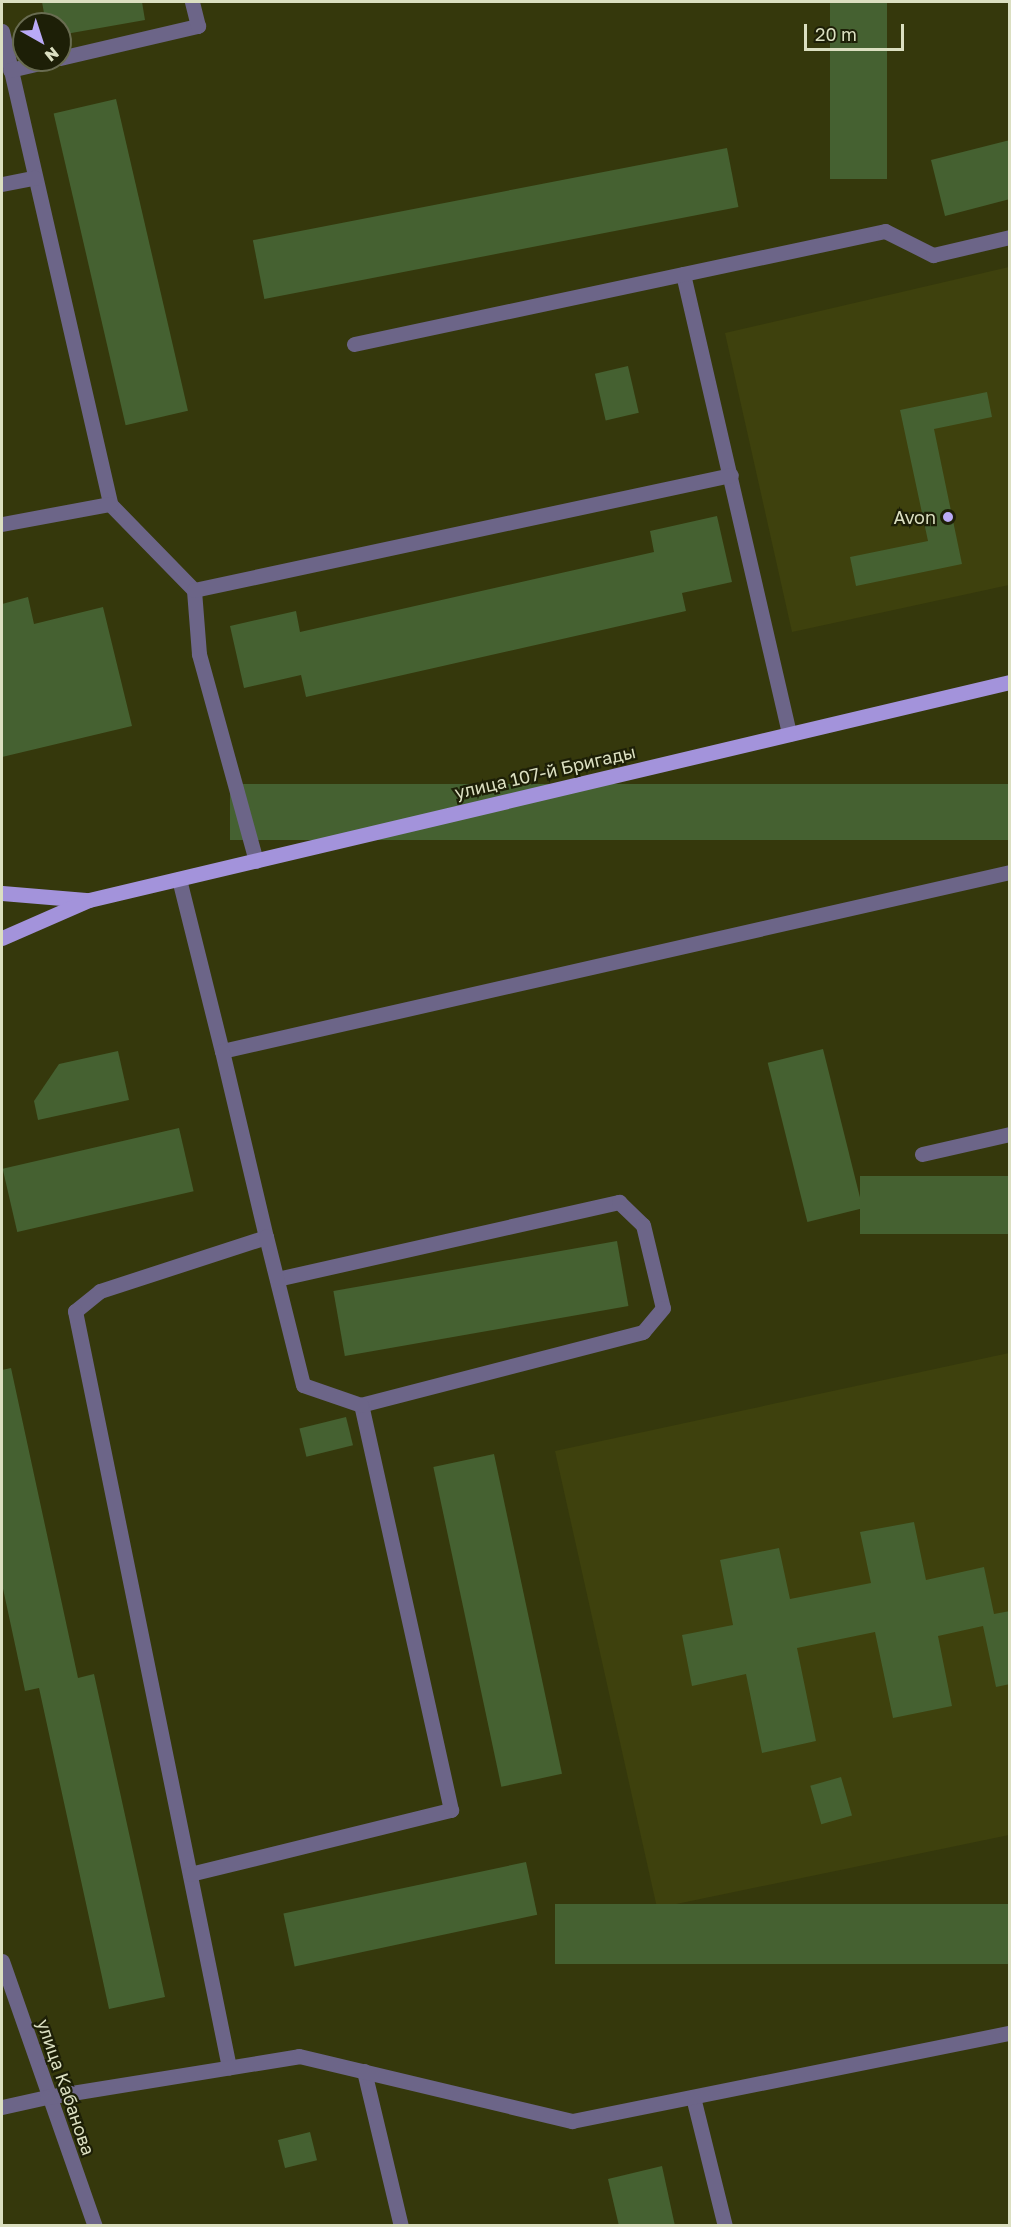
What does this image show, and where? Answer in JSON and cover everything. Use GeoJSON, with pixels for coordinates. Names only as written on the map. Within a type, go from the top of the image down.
{"type":"FeatureCollection","features":[{"type":"Feature","properties":{"kind":"main road","name":"улица 107-й Бригады"},"geometry":{"type":"LineString","coordinates":[[89,900],[1010,682]]}},
{"type":"Feature","properties":{"kind":"main road"},"geometry":{"type":"LineString","coordinates":[[2,893],[89,900]]}},
{"type":"Feature","properties":{"kind":"main road"},"geometry":{"type":"LineString","coordinates":[[2,938],[89,900]]}},
{"type":"Feature","properties":{"kind":"street"},"geometry":{"type":"LineString","coordinates":[[72,55],[198,26],[192,2]]}},
{"type":"Feature","properties":{"kind":"street"},"geometry":{"type":"LineString","coordinates":[[2,31],[110,504],[194,590],[199,654],[255,861]]}},
{"type":"Feature","properties":{"kind":"street"},"geometry":{"type":"LineString","coordinates":[[2,184],[34,178]]}},
{"type":"Feature","properties":{"kind":"street"},"geometry":{"type":"LineString","coordinates":[[354,344],[885,231],[933,255],[1010,237]]}},
{"type":"Feature","properties":{"kind":"street"},"geometry":{"type":"LineString","coordinates":[[683,274],[789,734]]}},
{"type":"Feature","properties":{"kind":"street"},"geometry":{"type":"LineString","coordinates":[[194,590],[731,475]]}},
{"type":"Feature","properties":{"kind":"street"},"geometry":{"type":"LineString","coordinates":[[2,524],[110,504]]}},
{"type":"Feature","properties":{"kind":"street"},"geometry":{"type":"LineString","coordinates":[[222,1051],[1010,872]]}},
{"type":"Feature","properties":{"kind":"street"},"geometry":{"type":"LineString","coordinates":[[179,879],[222,1051],[266,1237],[303,1385],[362,1405],[643,1332],[663,1308],[643,1226],[619,1202],[277,1279]]}},
{"type":"Feature","properties":{"kind":"street"},"geometry":{"type":"LineString","coordinates":[[922,1154],[1010,1134]]}},
{"type":"Feature","properties":{"kind":"street"},"geometry":{"type":"LineString","coordinates":[[230,2067],[75,1311],[100,1291],[266,1237]]}},
{"type":"Feature","properties":{"kind":"street"},"geometry":{"type":"LineString","coordinates":[[190,1874],[451,1810],[362,1405]]}},
{"type":"Feature","properties":{"kind":"street","name":"улица Кабанова"},"geometry":{"type":"LineString","coordinates":[[2,1961],[47,2097],[94,2226]]}},
{"type":"Feature","properties":{"kind":"street"},"geometry":{"type":"LineString","coordinates":[[2,2107],[47,2097],[299,2056],[572,2121],[1010,2033]]}},
{"type":"Feature","properties":{"kind":"street"},"geometry":{"type":"LineString","coordinates":[[364,2071],[401,2226]]}},
{"type":"Feature","properties":{"kind":"street"},"geometry":{"type":"LineString","coordinates":[[693,2097],[725,2226]]}},
{"type":"Feature","properties":{"kind":"shaded area"},"geometry":{"type":"Polygon","coordinates":[[[1009,267],[1009,585],[792,632],[725,333],[1009,267]]]}},
{"type":"Feature","properties":{"kind":"shaded area"},"geometry":{"type":"Polygon","coordinates":[[[1009,1353],[1009,1835],[657,1908],[555,1451],[1009,1353]]]}},
{"type":"Feature","properties":{"kind":"building"},"geometry":{"type":"Polygon","coordinates":[[[42,2],[142,2],[145,20],[72,33],[72,12],[44,12],[42,2]]]}},
{"type":"Feature","properties":{"kind":"building"},"geometry":{"type":"Polygon","coordinates":[[[830,2],[887,2],[887,179],[830,179],[830,2]]]}},
{"type":"Feature","properties":{"kind":"building"},"geometry":{"type":"Polygon","coordinates":[[[116,99],[188,411],[126,425],[54,113],[116,99]]]}},
{"type":"Feature","properties":{"kind":"building"},"geometry":{"type":"Polygon","coordinates":[[[1010,140],[1010,199],[945,216],[931,160],[1010,140]]]}},
{"type":"Feature","properties":{"kind":"building"},"geometry":{"type":"Polygon","coordinates":[[[727,148],[738,207],[264,299],[253,240],[727,148]]]}},
{"type":"Feature","properties":{"kind":"building"},"geometry":{"type":"Polygon","coordinates":[[[628,366],[639,413],[606,420],[595,374],[628,366]]]}},
{"type":"Feature","properties":{"kind":"building"},"geometry":{"type":"Polygon","coordinates":[[[987,392],[992,417],[934,429],[962,564],[856,586],[850,557],[928,541],[900,410],[987,392]]]}},
{"type":"Feature","properties":{"kind":"building"},"geometry":{"type":"Polygon","coordinates":[[[717,516],[732,582],[682,593],[686,611],[306,697],[301,675],[244,688],[230,626],[296,611],[300,632],[654,552],[650,531],[717,516]]]}},
{"type":"Feature","properties":{"kind":"building"},"geometry":{"type":"Polygon","coordinates":[[[28,597],[34,624],[103,607],[132,726],[2,757],[2,604],[28,597]]]}},
{"type":"Feature","properties":{"kind":"building"},"geometry":{"type":"Polygon","coordinates":[[[230,784],[1010,784],[1010,840],[230,840],[230,784]]]}},
{"type":"Feature","properties":{"kind":"building"},"geometry":{"type":"Polygon","coordinates":[[[823,1049],[863,1208],[807,1222],[768,1063],[823,1049]]]}},
{"type":"Feature","properties":{"kind":"building"},"geometry":{"type":"Polygon","coordinates":[[[118,1051],[129,1100],[38,1120],[34,1101],[59,1064],[118,1051]]]}},
{"type":"Feature","properties":{"kind":"building"},"geometry":{"type":"Polygon","coordinates":[[[179,1128],[194,1191],[17,1232],[3,1169],[179,1128]]]}},
{"type":"Feature","properties":{"kind":"building"},"geometry":{"type":"Polygon","coordinates":[[[860,1176],[1010,1176],[1010,1234],[860,1234],[860,1176]]]}},
{"type":"Feature","properties":{"kind":"building"},"geometry":{"type":"Polygon","coordinates":[[[617,1241],[628,1306],[345,1356],[333,1291],[617,1241]]]}},
{"type":"Feature","properties":{"kind":"building"},"geometry":{"type":"Polygon","coordinates":[[[11,1368],[78,1678],[94,1674],[165,1997],[109,2009],[39,1688],[25,1691],[2,1584],[2,1370],[11,1368]]]}},
{"type":"Feature","properties":{"kind":"building"},"geometry":{"type":"Polygon","coordinates":[[[346,1417],[353,1445],[306,1457],[299,1429],[346,1417]]]}},
{"type":"Feature","properties":{"kind":"building"},"geometry":{"type":"Polygon","coordinates":[[[494,1454],[562,1774],[501,1787],[433,1467],[494,1454]]]}},
{"type":"Feature","properties":{"kind":"building"},"geometry":{"type":"Polygon","coordinates":[[[914,1522],[926,1580],[984,1567],[994,1614],[1010,1611],[1010,1684],[996,1687],[983,1626],[938,1636],[952,1706],[893,1718],[875,1632],[797,1648],[816,1741],[762,1753],[746,1674],[692,1686],[682,1635],[733,1625],[720,1560],[779,1548],[790,1599],[871,1583],[860,1532],[914,1522]]]}},
{"type":"Feature","properties":{"kind":"building"},"geometry":{"type":"Polygon","coordinates":[[[841,1777],[852,1815],[821,1824],[810,1786],[841,1777]]]}},
{"type":"Feature","properties":{"kind":"building"},"geometry":{"type":"Polygon","coordinates":[[[526,1862],[537,1915],[295,1966],[283,1914],[526,1862]]]}},
{"type":"Feature","properties":{"kind":"building"},"geometry":{"type":"Polygon","coordinates":[[[555,1904],[1010,1904],[1010,1964],[555,1964],[555,1904]]]}},
{"type":"Feature","properties":{"kind":"building"},"geometry":{"type":"Polygon","coordinates":[[[310,2132],[317,2160],[285,2168],[278,2140],[310,2132]]]}},
{"type":"Feature","properties":{"kind":"building"},"geometry":{"type":"Polygon","coordinates":[[[662,2166],[675,2226],[619,2226],[608,2179],[662,2166]]]}},
{"type":"Feature","properties":{"kind":"place","name":"Avon"},"geometry":{"type":"Point","coordinates":[948,517]}}]}
